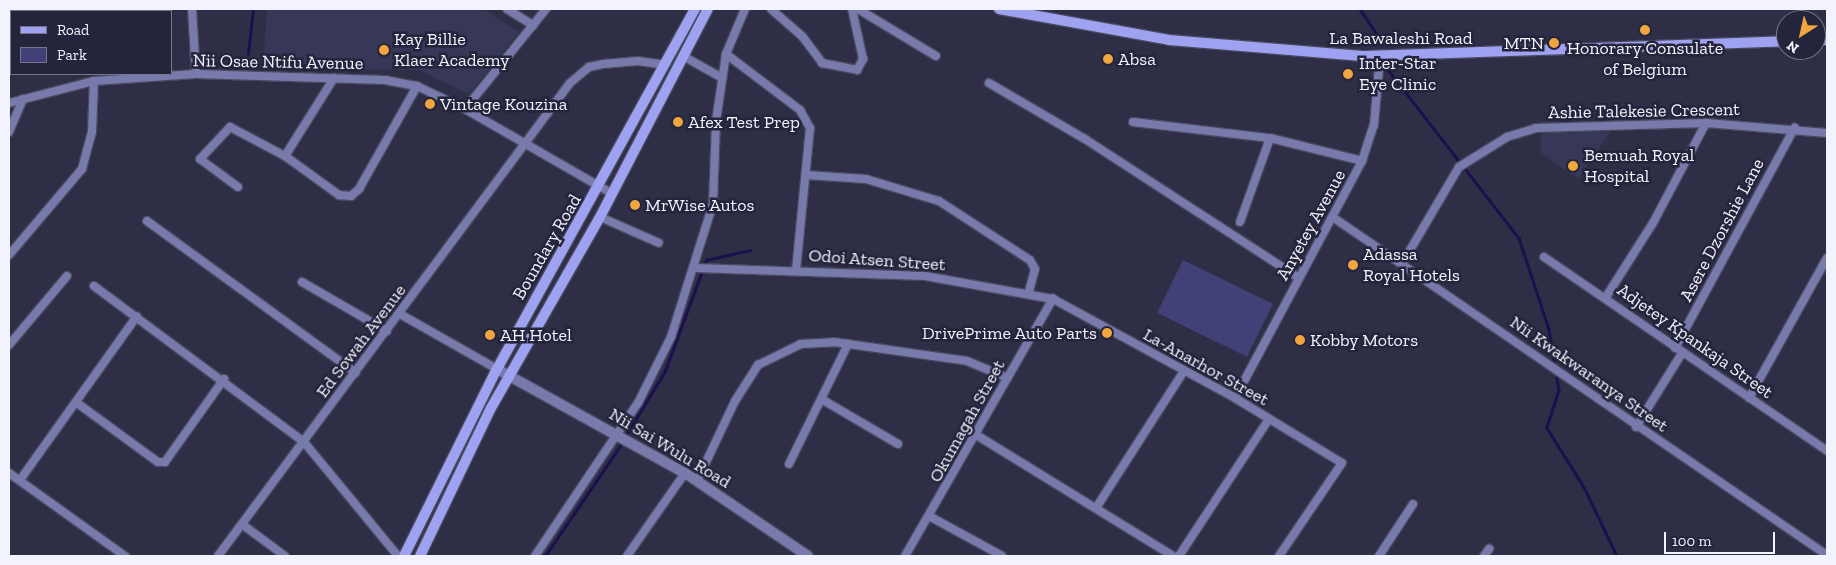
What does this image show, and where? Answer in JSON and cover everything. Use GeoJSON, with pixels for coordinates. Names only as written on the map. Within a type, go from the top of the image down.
{"type":"FeatureCollection","features":[{"type":"Feature","properties":{"kind":"main road","name":"Boundary Road"},"geometry":{"type":"LineString","coordinates":[[404,556],[497,370],[601,186],[695,9]]}},
{"type":"Feature","properties":{"kind":"main road","name":"Boundary Road"},"geometry":{"type":"LineString","coordinates":[[420,556],[462,463],[600,217],[708,9]]}},
{"type":"Feature","properties":{"kind":"main road","name":"La Bawaleshi Road"},"geometry":{"type":"LineString","coordinates":[[999,9],[1169,40],[1380,56],[1776,41]]}},
{"type":"Feature","properties":{"kind":"street"},"geometry":{"type":"LineString","coordinates":[[192,9],[196,74]]}},
{"type":"Feature","properties":{"kind":"street"},"geometry":{"type":"LineString","coordinates":[[507,9],[533,25]]}},
{"type":"Feature","properties":{"kind":"street"},"geometry":{"type":"LineString","coordinates":[[466,109],[546,9]]}},
{"type":"Feature","properties":{"kind":"street"},"geometry":{"type":"LineString","coordinates":[[535,556],[616,434],[671,337],[698,269],[713,204],[722,78],[726,54],[745,9]]}},
{"type":"Feature","properties":{"kind":"street"},"geometry":{"type":"LineString","coordinates":[[771,9],[802,36],[822,64],[857,70],[863,59],[852,9]]}},
{"type":"Feature","properties":{"kind":"street"},"geometry":{"type":"LineString","coordinates":[[858,9],[936,56]]}},
{"type":"Feature","properties":{"kind":"street"},"geometry":{"type":"LineString","coordinates":[[726,54],[807,120],[810,128],[796,270]]}},
{"type":"Feature","properties":{"kind":"street"},"geometry":{"type":"LineString","coordinates":[[683,56],[722,78]]}},
{"type":"Feature","properties":{"kind":"street","name":"Anyetey Avenue"},"geometry":{"type":"LineString","coordinates":[[1235,398],[1299,278],[1334,218],[1362,160],[1374,125],[1380,56]]}},
{"type":"Feature","properties":{"kind":"street","name":"Ed Sowah Avenue"},"geometry":{"type":"LineString","coordinates":[[218,556],[243,525],[570,83],[589,68],[638,61],[665,65]]}},
{"type":"Feature","properties":{"kind":"street","name":"Nii Osae Ntifu Avenue"},"geometry":{"type":"LineString","coordinates":[[9,103],[94,81],[196,74],[334,78],[417,86],[466,109],[611,193]]}},
{"type":"Feature","properties":{"kind":"street"},"geometry":{"type":"LineString","coordinates":[[285,156],[334,78]]}},
{"type":"Feature","properties":{"kind":"street"},"geometry":{"type":"LineString","coordinates":[[9,255],[82,169],[92,132],[94,81]]}},
{"type":"Feature","properties":{"kind":"street"},"geometry":{"type":"LineString","coordinates":[[989,83],[1079,135],[1299,278]]}},
{"type":"Feature","properties":{"kind":"street"},"geometry":{"type":"LineString","coordinates":[[238,186],[200,159],[224,131],[237,128],[285,156],[339,195],[351,196],[360,189],[417,86]]}},
{"type":"Feature","properties":{"kind":"street"},"geometry":{"type":"LineString","coordinates":[[9,132],[23,98]]}},
{"type":"Feature","properties":{"kind":"street"},"geometry":{"type":"LineString","coordinates":[[1133,122],[1270,138],[1362,160]]}},
{"type":"Feature","properties":{"kind":"street"},"geometry":{"type":"LineString","coordinates":[[1606,297],[1653,223],[1706,123]]}},
{"type":"Feature","properties":{"kind":"street","name":"Ashie Talekesie Crescent"},"geometry":{"type":"LineString","coordinates":[[1403,262],[1460,166],[1507,137],[1536,128],[1706,123],[1794,127],[1827,133]]}},
{"type":"Feature","properties":{"kind":"street","name":"Asere Dzorshie Lane"},"geometry":{"type":"LineString","coordinates":[[1636,427],[1679,350],[1794,127]]}},
{"type":"Feature","properties":{"kind":"street"},"geometry":{"type":"LineString","coordinates":[[1240,222],[1270,138]]}},
{"type":"Feature","properties":{"kind":"street"},"geometry":{"type":"LineString","coordinates":[[806,175],[866,179],[939,201],[1030,260],[1035,269],[1029,291]]}},
{"type":"Feature","properties":{"kind":"street"},"geometry":{"type":"LineString","coordinates":[[600,217],[659,243]]}},
{"type":"Feature","properties":{"kind":"street","name":"Nii Kwakwaranya Street"},"geometry":{"type":"LineString","coordinates":[[1334,218],[1403,262],[1543,359],[1636,427],[1827,555]]}},
{"type":"Feature","properties":{"kind":"street"},"geometry":{"type":"LineString","coordinates":[[147,221],[356,373]]}},
{"type":"Feature","properties":{"kind":"street","name":"Adjetey Kpankaja Street"},"geometry":{"type":"LineString","coordinates":[[1544,257],[1606,297],[1679,350],[1827,451]]}},
{"type":"Feature","properties":{"kind":"street"},"geometry":{"type":"LineString","coordinates":[[1749,398],[1827,258]]}},
{"type":"Feature","properties":{"kind":"street","name":"Odoi Atsen Street"},"geometry":{"type":"LineString","coordinates":[[698,269],[709,271],[796,270],[925,276],[1029,291],[1053,299]]}},
{"type":"Feature","properties":{"kind":"street"},"geometry":{"type":"LineString","coordinates":[[9,345],[67,276]]}},
{"type":"Feature","properties":{"kind":"street"},"geometry":{"type":"LineString","coordinates":[[302,282],[387,331]]}},
{"type":"Feature","properties":{"kind":"street"},"geometry":{"type":"LineString","coordinates":[[94,286],[224,379],[304,442],[398,556]]}},
{"type":"Feature","properties":{"kind":"street","name":"La-Anarhor Street"},"geometry":{"type":"LineString","coordinates":[[1053,299],[1235,398],[1342,463],[1279,556]]}},
{"type":"Feature","properties":{"kind":"street","name":"Okumagah Street"},"geometry":{"type":"LineString","coordinates":[[905,556],[978,436],[1008,378],[1053,299]]}},
{"type":"Feature","properties":{"kind":"street"},"geometry":{"type":"LineString","coordinates":[[400,314],[497,370]]}},
{"type":"Feature","properties":{"kind":"street"},"geometry":{"type":"LineString","coordinates":[[20,480],[77,403],[137,316]]}},
{"type":"Feature","properties":{"kind":"street"},"geometry":{"type":"LineString","coordinates":[[697,481],[735,402],[758,365],[801,344],[848,344],[967,361],[1008,378]]}},
{"type":"Feature","properties":{"kind":"street"},"geometry":{"type":"LineString","coordinates":[[789,464],[823,400],[848,344]]}},
{"type":"Feature","properties":{"kind":"street","name":"Nii Sai Wulu Road"},"geometry":{"type":"LineString","coordinates":[[497,370],[511,374],[697,481],[808,556]]}},
{"type":"Feature","properties":{"kind":"street"},"geometry":{"type":"LineString","coordinates":[[1096,508],[1184,371]]}},
{"type":"Feature","properties":{"kind":"street"},"geometry":{"type":"LineString","coordinates":[[77,403],[158,462],[165,462],[224,379]]}},
{"type":"Feature","properties":{"kind":"street"},"geometry":{"type":"LineString","coordinates":[[823,400],[898,444]]}},
{"type":"Feature","properties":{"kind":"street"},"geometry":{"type":"LineString","coordinates":[[1179,556],[1269,419]]}},
{"type":"Feature","properties":{"kind":"street"},"geometry":{"type":"LineString","coordinates":[[978,436],[1173,556]]}},
{"type":"Feature","properties":{"kind":"street"},"geometry":{"type":"LineString","coordinates":[[9,473],[126,556]]}},
{"type":"Feature","properties":{"kind":"street"},"geometry":{"type":"LineString","coordinates":[[627,556],[685,474]]}},
{"type":"Feature","properties":{"kind":"street"},"geometry":{"type":"LineString","coordinates":[[1379,556],[1413,504]]}},
{"type":"Feature","properties":{"kind":"street"},"geometry":{"type":"LineString","coordinates":[[929,516],[1002,556]]}},
{"type":"Feature","properties":{"kind":"street"},"geometry":{"type":"LineString","coordinates":[[243,525],[285,556]]}},
{"type":"Feature","properties":{"kind":"street"},"geometry":{"type":"LineString","coordinates":[[1484,556],[1489,549]]}},
{"type":"Feature","properties":{"kind":"shaded area","name":"Kay Billie Klaer Academy"},"geometry":{"type":"Polygon","coordinates":[[[267,9],[483,9],[519,32],[469,94],[418,70],[263,68],[267,9]]]}},
{"type":"Feature","properties":{"kind":"shaded area","name":"Bemuah Royal Hospital"},"geometry":{"type":"Polygon","coordinates":[[[1611,131],[1578,179],[1541,153],[1541,132],[1611,131]]]}},
{"type":"Feature","properties":{"kind":"green space"},"geometry":{"type":"Polygon","coordinates":[[[1183,260],[1273,304],[1247,357],[1157,313],[1183,260]]]}},
{"type":"Feature","properties":{"kind":"waterway"},"geometry":{"type":"LineString","coordinates":[[248,54],[253,9]]}},
{"type":"Feature","properties":{"kind":"waterway"},"geometry":{"type":"LineString","coordinates":[[1360,9],[1382,42]]}},
{"type":"Feature","properties":{"kind":"waterway"},"geometry":{"type":"LineString","coordinates":[[1389,71],[1519,238],[1549,329],[1555,368]]}},
{"type":"Feature","properties":{"kind":"waterway"},"geometry":{"type":"LineString","coordinates":[[626,435],[665,371],[706,260],[750,250]]}},
{"type":"Feature","properties":{"kind":"waterway"},"geometry":{"type":"LineString","coordinates":[[1556,373],[1559,390],[1547,428],[1584,487],[1617,556]]}},
{"type":"Feature","properties":{"kind":"waterway"},"geometry":{"type":"LineString","coordinates":[[545,556],[620,446]]}},
{"type":"Feature","properties":{"kind":"place","name":"Honorary Consulate of Belgium"},"geometry":{"type":"Point","coordinates":[1645,30]}},
{"type":"Feature","properties":{"kind":"place","name":"MTN"},"geometry":{"type":"Point","coordinates":[1554,43]}},
{"type":"Feature","properties":{"kind":"place","name":"Kay Billie Klaer Academy"},"geometry":{"type":"Point","coordinates":[384,50]}},
{"type":"Feature","properties":{"kind":"place","name":"Absa"},"geometry":{"type":"Point","coordinates":[1108,59]}},
{"type":"Feature","properties":{"kind":"place","name":"Inter-Star Eye Clinic"},"geometry":{"type":"Point","coordinates":[1348,74]}},
{"type":"Feature","properties":{"kind":"place","name":"Vintage Kouzina"},"geometry":{"type":"Point","coordinates":[430,104]}},
{"type":"Feature","properties":{"kind":"place","name":"Afex Test Prep"},"geometry":{"type":"Point","coordinates":[678,122]}},
{"type":"Feature","properties":{"kind":"place","name":"Bemuah Royal Hospital"},"geometry":{"type":"Point","coordinates":[1573,166]}},
{"type":"Feature","properties":{"kind":"place","name":"MrWise Autos"},"geometry":{"type":"Point","coordinates":[635,205]}},
{"type":"Feature","properties":{"kind":"place","name":"Adassa Royal Hotels"},"geometry":{"type":"Point","coordinates":[1353,265]}},
{"type":"Feature","properties":{"kind":"place","name":"DrivePrime Auto Parts"},"geometry":{"type":"Point","coordinates":[1107,333]}},
{"type":"Feature","properties":{"kind":"place","name":"AH Hotel"},"geometry":{"type":"Point","coordinates":[490,335]}},
{"type":"Feature","properties":{"kind":"place","name":"Kobby Motors"},"geometry":{"type":"Point","coordinates":[1300,340]}}]}
